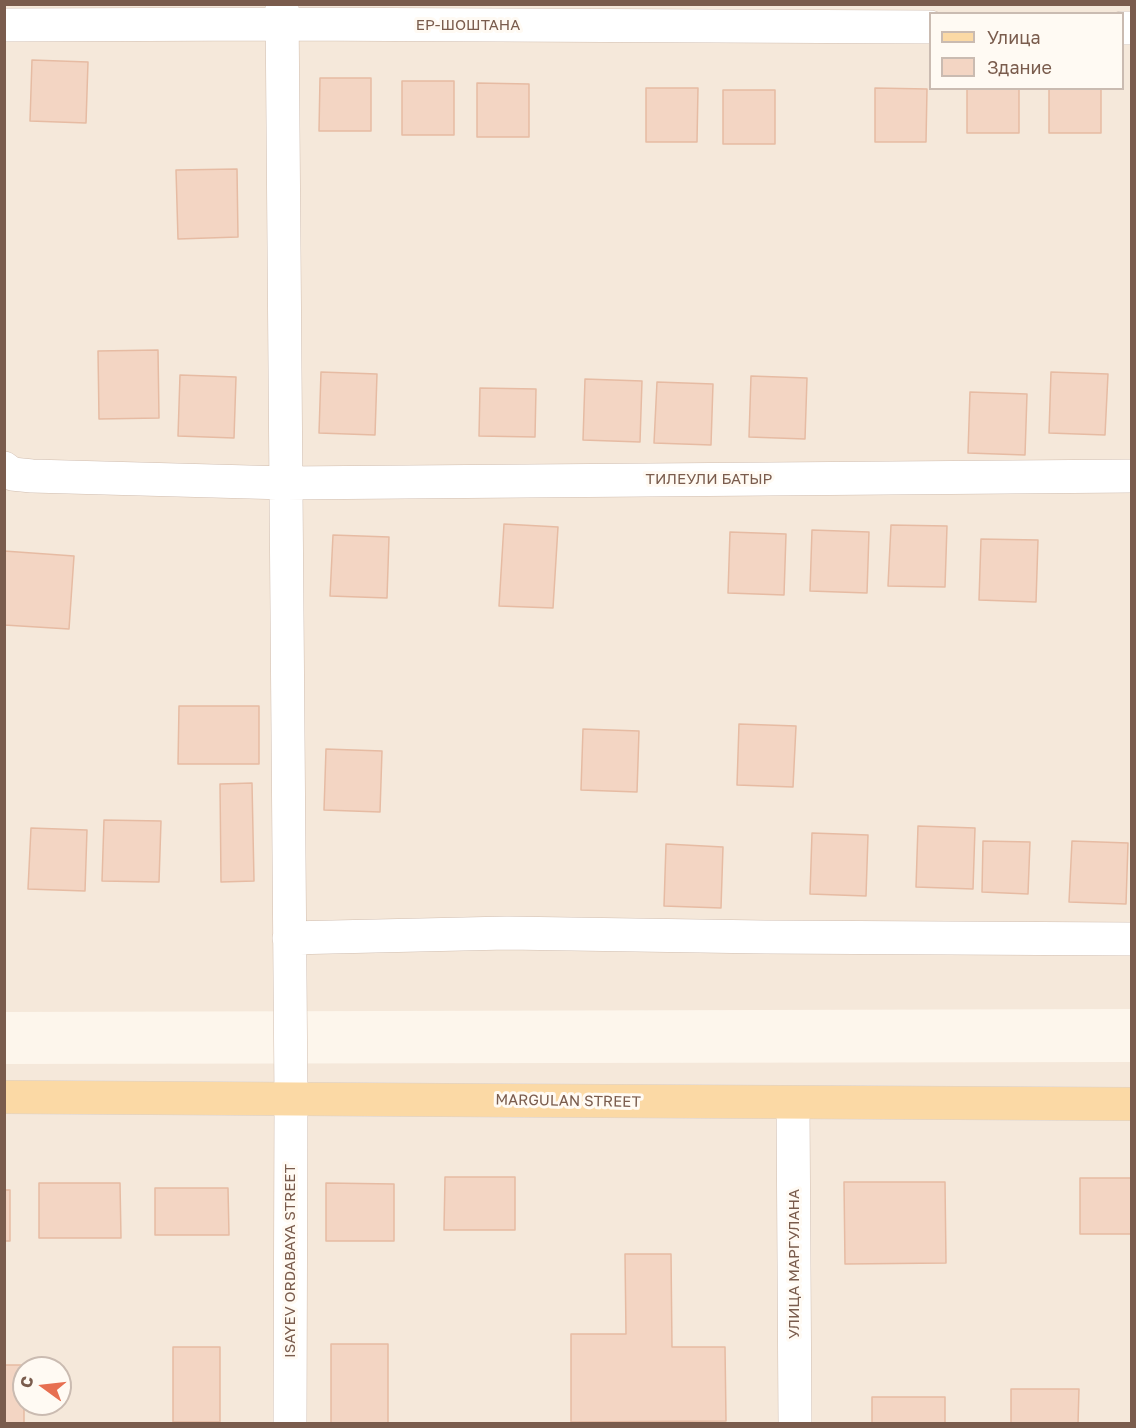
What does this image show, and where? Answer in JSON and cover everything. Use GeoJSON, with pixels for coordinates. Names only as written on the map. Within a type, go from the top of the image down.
{"type":"FeatureCollection","features":[{"type":"Feature","properties":{"kind":"main road","name":"MARGULAN STREET"},"geometry":{"type":"LineString","coordinates":[[4,1097],[793,1104],[1131,1104]]}},
{"type":"Feature","properties":{"kind":"street","name":"ЕР-ШОШТАНА"},"geometry":{"type":"LineString","coordinates":[[4,25],[282,14],[929,27]]}},
{"type":"Feature","properties":{"kind":"street","name":"ISAYEV ORDABAYA STREET"},"geometry":{"type":"LineString","coordinates":[[282,14],[291,1098],[290,1424]]}},
{"type":"Feature","properties":{"kind":"street","name":"ТИЛЕУЛИ БАТЫР"},"geometry":{"type":"LineString","coordinates":[[4,468],[12,474],[32,476],[286,483],[1131,476]]}},
{"type":"Feature","properties":{"kind":"street"},"geometry":{"type":"LineString","coordinates":[[289,938],[507,933],[764,938],[1131,939]]}},
{"type":"Feature","properties":{"kind":"street","name":"УЛИЦА МАРГУЛАНА"},"geometry":{"type":"LineString","coordinates":[[793,1104],[795,1424]]}},
{"type":"Feature","properties":{"kind":"shaded area"},"geometry":{"type":"Polygon","coordinates":[[[4,5],[1131,5],[1131,1009],[5,1012],[4,5]]]}},
{"type":"Feature","properties":{"kind":"shaded area"},"geometry":{"type":"Polygon","coordinates":[[[1131,1062],[1131,1423],[5,1423],[4,1064],[1131,1062]]]}},
{"type":"Feature","properties":{"kind":"building"},"geometry":{"type":"Polygon","coordinates":[[[32,60],[88,62],[86,123],[30,121],[32,60]]]}},
{"type":"Feature","properties":{"kind":"building"},"geometry":{"type":"Polygon","coordinates":[[[320,78],[371,78],[371,131],[319,131],[320,78]]]}},
{"type":"Feature","properties":{"kind":"building"},"geometry":{"type":"Polygon","coordinates":[[[402,81],[454,81],[454,135],[402,135],[402,81]]]}},
{"type":"Feature","properties":{"kind":"building"},"geometry":{"type":"Polygon","coordinates":[[[477,83],[529,84],[529,137],[477,137],[477,83]]]}},
{"type":"Feature","properties":{"kind":"building"},"geometry":{"type":"Polygon","coordinates":[[[646,88],[698,88],[697,142],[646,142],[646,88]]]}},
{"type":"Feature","properties":{"kind":"building"},"geometry":{"type":"Polygon","coordinates":[[[875,88],[927,89],[926,142],[875,142],[875,88]]]}},
{"type":"Feature","properties":{"kind":"building"},"geometry":{"type":"Polygon","coordinates":[[[723,90],[775,90],[775,144],[723,144],[723,90]]]}},
{"type":"Feature","properties":{"kind":"building"},"geometry":{"type":"Polygon","coordinates":[[[967,90],[1019,90],[1019,133],[967,133],[967,90]]]}},
{"type":"Feature","properties":{"kind":"building"},"geometry":{"type":"Polygon","coordinates":[[[1049,90],[1101,90],[1101,133],[1049,133],[1049,90]]]}},
{"type":"Feature","properties":{"kind":"building"},"geometry":{"type":"Polygon","coordinates":[[[237,169],[238,237],[178,239],[176,170],[237,169]]]}},
{"type":"Feature","properties":{"kind":"building"},"geometry":{"type":"Polygon","coordinates":[[[158,350],[159,418],[99,419],[98,351],[158,350]]]}},
{"type":"Feature","properties":{"kind":"building"},"geometry":{"type":"Polygon","coordinates":[[[321,372],[377,374],[375,435],[319,433],[321,372]]]}},
{"type":"Feature","properties":{"kind":"building"},"geometry":{"type":"Polygon","coordinates":[[[1051,372],[1108,374],[1105,435],[1049,433],[1051,372]]]}},
{"type":"Feature","properties":{"kind":"building"},"geometry":{"type":"Polygon","coordinates":[[[180,375],[236,377],[234,438],[178,436],[180,375]]]}},
{"type":"Feature","properties":{"kind":"building"},"geometry":{"type":"Polygon","coordinates":[[[751,376],[807,378],[805,439],[749,437],[751,376]]]}},
{"type":"Feature","properties":{"kind":"building"},"geometry":{"type":"Polygon","coordinates":[[[585,379],[642,381],[640,442],[583,440],[585,379]]]}},
{"type":"Feature","properties":{"kind":"building"},"geometry":{"type":"Polygon","coordinates":[[[657,382],[713,384],[711,445],[654,443],[657,382]]]}},
{"type":"Feature","properties":{"kind":"building"},"geometry":{"type":"Polygon","coordinates":[[[480,388],[536,389],[535,437],[479,436],[480,388]]]}},
{"type":"Feature","properties":{"kind":"building"},"geometry":{"type":"Polygon","coordinates":[[[970,392],[1027,394],[1025,455],[968,453],[970,392]]]}},
{"type":"Feature","properties":{"kind":"building"},"geometry":{"type":"Polygon","coordinates":[[[504,524],[558,527],[553,608],[499,606],[504,524]]]}},
{"type":"Feature","properties":{"kind":"building"},"geometry":{"type":"Polygon","coordinates":[[[891,525],[947,526],[945,587],[888,586],[891,525]]]}},
{"type":"Feature","properties":{"kind":"building"},"geometry":{"type":"Polygon","coordinates":[[[812,530],[869,532],[867,593],[810,591],[812,530]]]}},
{"type":"Feature","properties":{"kind":"building"},"geometry":{"type":"Polygon","coordinates":[[[730,532],[786,534],[784,595],[728,593],[730,532]]]}},
{"type":"Feature","properties":{"kind":"building"},"geometry":{"type":"Polygon","coordinates":[[[333,535],[389,537],[387,598],[330,596],[333,535]]]}},
{"type":"Feature","properties":{"kind":"building"},"geometry":{"type":"Polygon","coordinates":[[[981,539],[1038,540],[1036,602],[979,600],[981,539]]]}},
{"type":"Feature","properties":{"kind":"building"},"geometry":{"type":"Polygon","coordinates":[[[4,551],[74,556],[69,629],[4,625],[4,551]]]}},
{"type":"Feature","properties":{"kind":"building"},"geometry":{"type":"Polygon","coordinates":[[[179,706],[259,706],[259,764],[178,764],[179,706]]]}},
{"type":"Feature","properties":{"kind":"building"},"geometry":{"type":"Polygon","coordinates":[[[739,724],[796,726],[793,787],[737,785],[739,724]]]}},
{"type":"Feature","properties":{"kind":"building"},"geometry":{"type":"Polygon","coordinates":[[[583,729],[639,731],[637,792],[581,790],[583,729]]]}},
{"type":"Feature","properties":{"kind":"building"},"geometry":{"type":"Polygon","coordinates":[[[326,749],[382,751],[380,812],[324,810],[326,749]]]}},
{"type":"Feature","properties":{"kind":"building"},"geometry":{"type":"Polygon","coordinates":[[[252,783],[254,881],[221,882],[220,784],[252,783]]]}},
{"type":"Feature","properties":{"kind":"building"},"geometry":{"type":"Polygon","coordinates":[[[104,820],[161,821],[159,882],[102,881],[104,820]]]}},
{"type":"Feature","properties":{"kind":"building"},"geometry":{"type":"Polygon","coordinates":[[[918,826],[975,828],[973,889],[916,887],[918,826]]]}},
{"type":"Feature","properties":{"kind":"building"},"geometry":{"type":"Polygon","coordinates":[[[31,828],[87,830],[85,891],[28,889],[31,828]]]}},
{"type":"Feature","properties":{"kind":"building"},"geometry":{"type":"Polygon","coordinates":[[[812,833],[868,835],[866,896],[810,894],[812,833]]]}},
{"type":"Feature","properties":{"kind":"building"},"geometry":{"type":"Polygon","coordinates":[[[983,841],[1030,842],[1028,894],[982,892],[983,841]]]}},
{"type":"Feature","properties":{"kind":"building"},"geometry":{"type":"Polygon","coordinates":[[[1072,841],[1128,843],[1126,904],[1069,902],[1072,841]]]}},
{"type":"Feature","properties":{"kind":"building"},"geometry":{"type":"Polygon","coordinates":[[[666,844],[723,847],[721,908],[664,906],[666,844]]]}},
{"type":"Feature","properties":{"kind":"building"},"geometry":{"type":"Polygon","coordinates":[[[445,1177],[515,1177],[515,1230],[444,1230],[445,1177]]]}},
{"type":"Feature","properties":{"kind":"building"},"geometry":{"type":"Polygon","coordinates":[[[1080,1178],[1132,1178],[1132,1234],[1080,1234],[1080,1178]]]}},
{"type":"Feature","properties":{"kind":"building"},"geometry":{"type":"Polygon","coordinates":[[[844,1182],[945,1182],[946,1263],[845,1264],[844,1182]]]}},
{"type":"Feature","properties":{"kind":"building"},"geometry":{"type":"Polygon","coordinates":[[[39,1183],[120,1183],[121,1238],[39,1238],[39,1183]]]}},
{"type":"Feature","properties":{"kind":"building"},"geometry":{"type":"Polygon","coordinates":[[[326,1183],[394,1184],[394,1241],[326,1241],[326,1183]]]}},
{"type":"Feature","properties":{"kind":"building"},"geometry":{"type":"Polygon","coordinates":[[[155,1188],[228,1188],[229,1235],[155,1235],[155,1188]]]}},
{"type":"Feature","properties":{"kind":"building"},"geometry":{"type":"Polygon","coordinates":[[[4,1190],[10,1190],[10,1241],[4,1241],[4,1190]]]}},
{"type":"Feature","properties":{"kind":"building"},"geometry":{"type":"Polygon","coordinates":[[[625,1254],[671,1254],[672,1347],[725,1347],[726,1421],[571,1422],[571,1334],[626,1334],[625,1254]]]}},
{"type":"Feature","properties":{"kind":"building"},"geometry":{"type":"Polygon","coordinates":[[[331,1344],[388,1344],[388,1424],[331,1424],[331,1344]]]}},
{"type":"Feature","properties":{"kind":"building"},"geometry":{"type":"Polygon","coordinates":[[[173,1347],[220,1347],[220,1422],[173,1422],[173,1347]]]}},
{"type":"Feature","properties":{"kind":"building"},"geometry":{"type":"Polygon","coordinates":[[[4,1365],[12,1365],[12,1416],[24,1416],[24,1424],[4,1424],[4,1365]]]}},
{"type":"Feature","properties":{"kind":"building"},"geometry":{"type":"Polygon","coordinates":[[[1011,1389],[1079,1389],[1078,1424],[1011,1424],[1011,1389]]]}},
{"type":"Feature","properties":{"kind":"building"},"geometry":{"type":"Polygon","coordinates":[[[872,1397],[945,1397],[945,1424],[872,1424],[872,1397]]]}}]}
